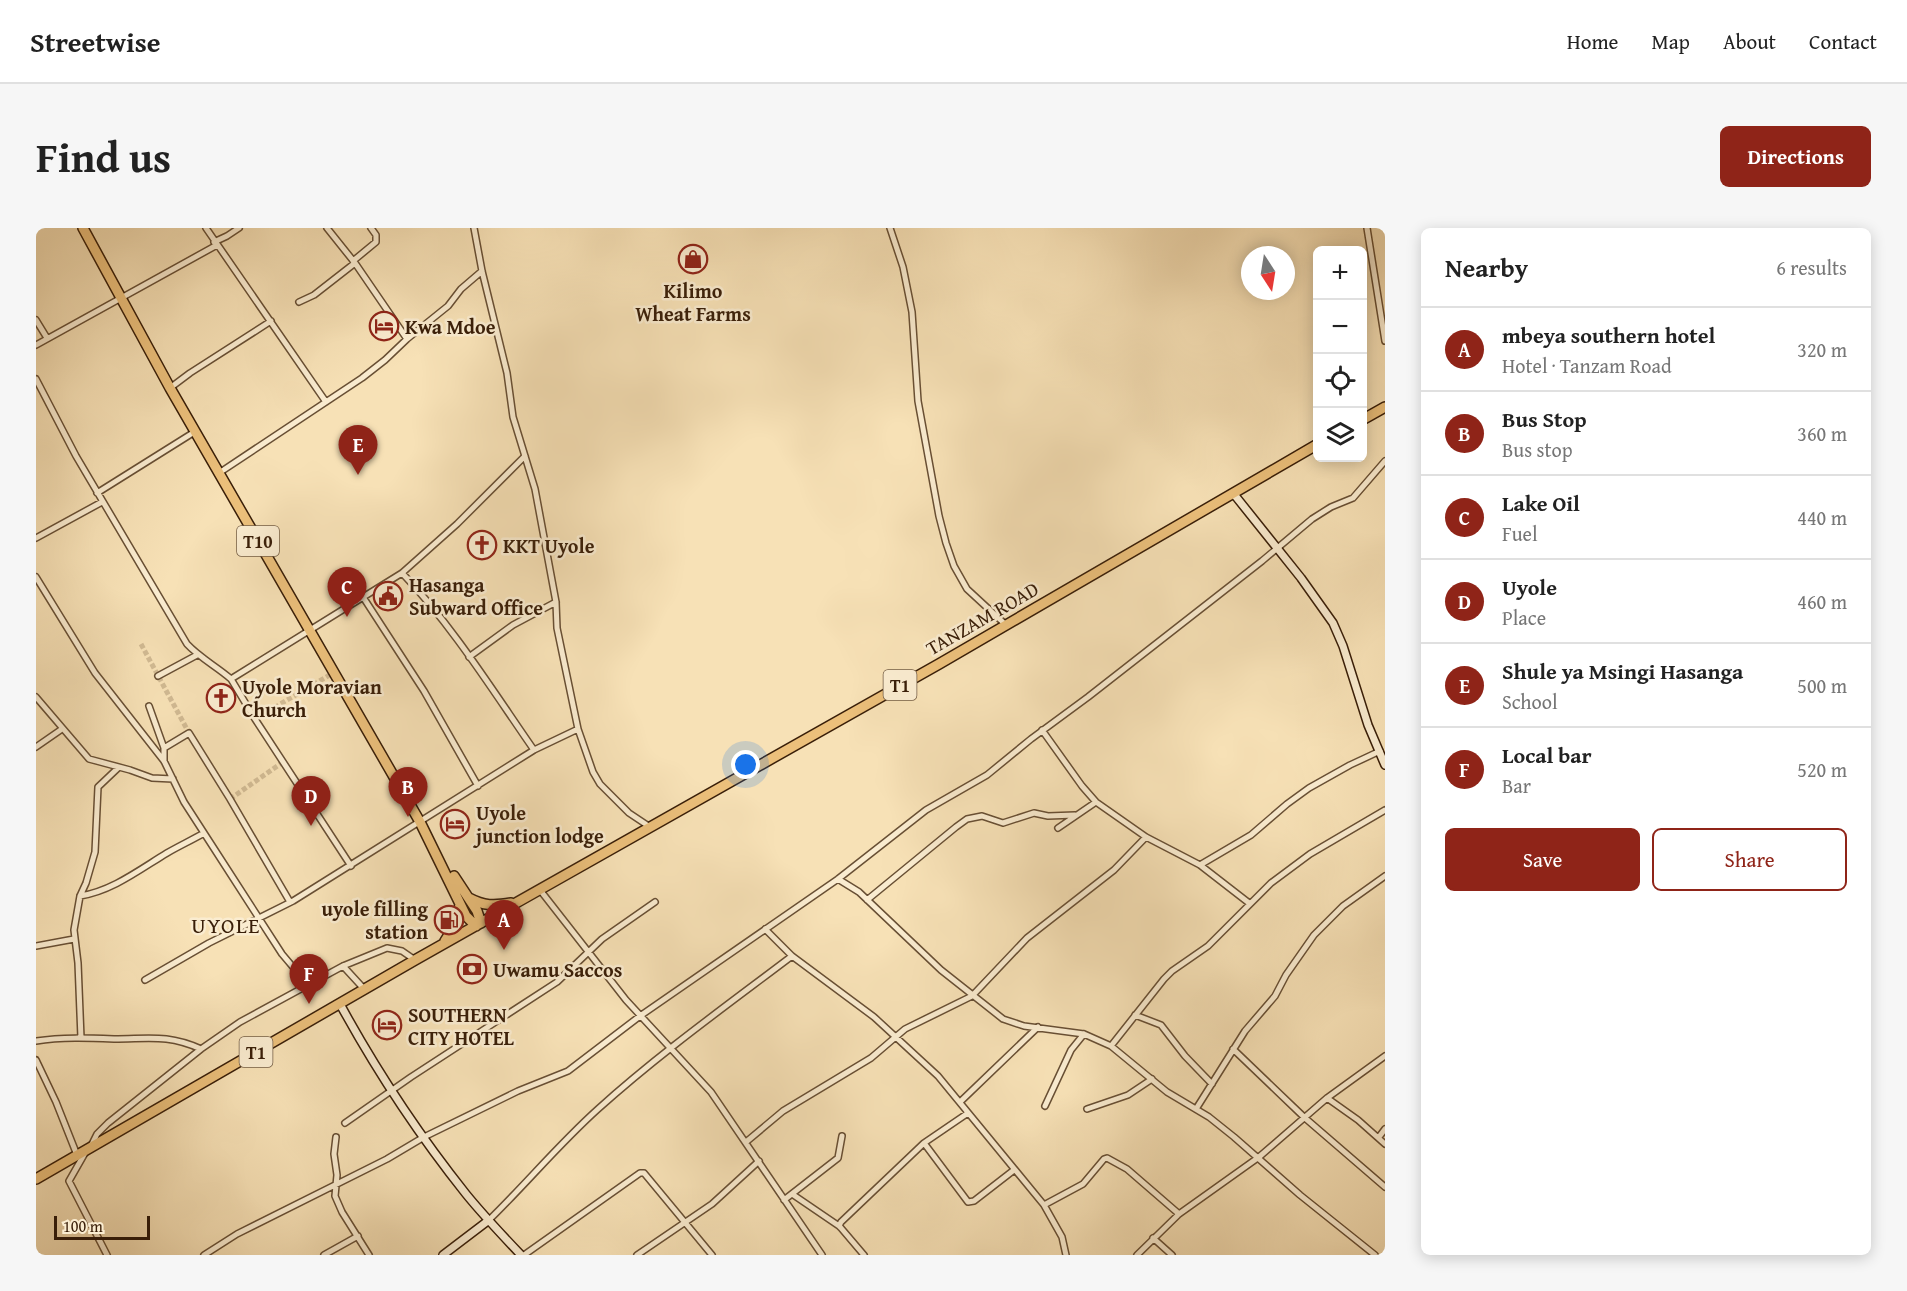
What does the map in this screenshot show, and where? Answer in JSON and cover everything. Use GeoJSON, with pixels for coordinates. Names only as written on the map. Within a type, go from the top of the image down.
{"type":"FeatureCollection","features":[{"type":"Feature","properties":{"kind":"highway","name":"T10"},"geometry":{"type":"LineString","coordinates":[[83,228],[170,388],[436,852],[463,898],[477,911],[479,925]]}},
{"type":"Feature","properties":{"kind":"highway"},"geometry":{"type":"LineString","coordinates":[[1367,417],[1385,407]]}},
{"type":"Feature","properties":{"kind":"highway","name":"TANZAM ROAD"},"geometry":{"type":"LineString","coordinates":[[479,925],[1006,625],[1313,446]]}},
{"type":"Feature","properties":{"kind":"highway"},"geometry":{"type":"LineString","coordinates":[[441,945],[449,937],[463,898],[492,906],[517,902]]}},
{"type":"Feature","properties":{"kind":"highway","name":"T1"},"geometry":{"type":"LineString","coordinates":[[36,1179],[479,925]]}},
{"type":"Feature","properties":{"kind":"street"},"geometry":{"type":"LineString","coordinates":[[206,228],[326,402]]}},
{"type":"Feature","properties":{"kind":"street"},"geometry":{"type":"LineString","coordinates":[[36,345],[122,298],[239,228]]}},
{"type":"Feature","properties":{"kind":"street"},"geometry":{"type":"LineString","coordinates":[[327,228],[354,262],[407,339]]}},
{"type":"Feature","properties":{"kind":"street"},"geometry":{"type":"LineString","coordinates":[[299,302],[314,296],[376,242],[376,235],[371,228]]}},
{"type":"Feature","properties":{"kind":"street"},"geometry":{"type":"LineString","coordinates":[[474,228],[507,373],[513,417],[533,480],[556,602],[557,628],[578,729],[593,772],[600,784],[629,813],[651,827]]}},
{"type":"Feature","properties":{"kind":"street"},"geometry":{"type":"LineString","coordinates":[[890,228],[903,267],[912,312],[918,401],[946,543],[954,566],[967,589],[1006,625]]}},
{"type":"Feature","properties":{"kind":"street"},"geometry":{"type":"LineString","coordinates":[[1367,228],[1385,341]]}},
{"type":"Feature","properties":{"kind":"street"},"geometry":{"type":"LineString","coordinates":[[219,473],[386,360],[407,339],[448,306],[461,289],[482,271]]}},
{"type":"Feature","properties":{"kind":"street"},"geometry":{"type":"LineString","coordinates":[[36,320],[48,338]]}},
{"type":"Feature","properties":{"kind":"street"},"geometry":{"type":"LineString","coordinates":[[170,388],[271,321]]}},
{"type":"Feature","properties":{"kind":"street"},"geometry":{"type":"LineString","coordinates":[[36,379],[50,402],[76,456],[176,628],[197,655],[215,665],[231,679],[260,728],[351,866]]}},
{"type":"Feature","properties":{"kind":"street"},"geometry":{"type":"LineString","coordinates":[[97,493],[196,431]]}},
{"type":"Feature","properties":{"kind":"street"},"geometry":{"type":"LineString","coordinates":[[231,679],[402,573],[457,524],[525,456]]}},
{"type":"Feature","properties":{"kind":"street"},"geometry":{"type":"LineString","coordinates":[[204,1255],[237,1234],[424,1137],[527,1087],[568,1071],[640,1016],[838,879],[926,810],[987,775],[1042,729],[1088,697],[1322,512],[1353,498],[1385,461]]}},
{"type":"Feature","properties":{"kind":"street"},"geometry":{"type":"LineString","coordinates":[[1233,493],[1301,578],[1333,623],[1343,646],[1368,725],[1385,765]]}},
{"type":"Feature","properties":{"kind":"street"},"geometry":{"type":"LineString","coordinates":[[36,538],[102,502]]}},
{"type":"Feature","properties":{"kind":"street"},"geometry":{"type":"LineString","coordinates":[[402,573],[418,589],[469,657],[534,750]]}},
{"type":"Feature","properties":{"kind":"street"},"geometry":{"type":"LineString","coordinates":[[36,577],[95,673],[164,761],[184,802],[282,954],[309,986]]}},
{"type":"Feature","properties":{"kind":"street"},"geometry":{"type":"LineString","coordinates":[[363,597],[424,691],[478,786]]}},
{"type":"Feature","properties":{"kind":"street"},"geometry":{"type":"LineString","coordinates":[[469,657],[513,625],[556,602]]}},
{"type":"Feature","properties":{"kind":"street"},"geometry":{"type":"LineString","coordinates":[[158,676],[197,655]]}},
{"type":"Feature","properties":{"kind":"street"},"geometry":{"type":"LineString","coordinates":[[36,697],[89,759],[152,778],[173,779]]}},
{"type":"Feature","properties":{"kind":"street"},"geometry":{"type":"LineString","coordinates":[[149,706],[164,748],[164,761]]}},
{"type":"Feature","properties":{"kind":"street"},"geometry":{"type":"LineString","coordinates":[[36,747],[62,729]]}},
{"type":"Feature","properties":{"kind":"street"},"geometry":{"type":"LineString","coordinates":[[145,980],[208,943],[290,902],[534,750],[578,729]]}},
{"type":"Feature","properties":{"kind":"street"},"geometry":{"type":"LineString","coordinates":[[1042,729],[1096,802],[1146,837],[1200,866],[1249,903]]}},
{"type":"Feature","properties":{"kind":"street"},"geometry":{"type":"LineString","coordinates":[[164,748],[189,733],[290,902]]}},
{"type":"Feature","properties":{"kind":"street"},"geometry":{"type":"LineString","coordinates":[[1200,866],[1251,835],[1309,788],[1380,751]]}},
{"type":"Feature","properties":{"kind":"street"},"geometry":{"type":"LineString","coordinates":[[81,1038],[78,963],[74,939],[76,912],[95,852],[98,787],[118,768]]}},
{"type":"Feature","properties":{"kind":"street"},"geometry":{"type":"LineString","coordinates":[[1058,828],[1096,802]]}},
{"type":"Feature","properties":{"kind":"street"},"geometry":{"type":"LineString","coordinates":[[1111,1046],[1172,971],[1208,946],[1271,883],[1310,854],[1385,810]]}},
{"type":"Feature","properties":{"kind":"street"},"geometry":{"type":"LineString","coordinates":[[867,900],[971,817],[985,816],[1002,823],[1034,813],[1048,816],[1075,815]]}},
{"type":"Feature","properties":{"kind":"street"},"geometry":{"type":"LineString","coordinates":[[80,896],[94,894],[124,879],[204,833]]}},
{"type":"Feature","properties":{"kind":"street"},"geometry":{"type":"LineString","coordinates":[[746,1142],[783,1111],[871,1058],[894,1036],[972,996],[1027,938],[1114,870],[1146,837]]}},
{"type":"Feature","properties":{"kind":"street"},"geometry":{"type":"LineString","coordinates":[[1196,1109],[1245,1031],[1275,996],[1314,935],[1343,906],[1385,876]]}},
{"type":"Feature","properties":{"kind":"street"},"geometry":{"type":"LineString","coordinates":[[838,879],[867,900],[941,970],[1003,1019],[1012,1023],[1084,1034],[1111,1046],[1178,1099],[1209,1117],[1259,1157],[1300,1195],[1375,1255]]}},
{"type":"Feature","properties":{"kind":"street"},"geometry":{"type":"LineString","coordinates":[[540,890],[640,1016],[711,1092],[822,1255]]}},
{"type":"Feature","properties":{"kind":"street"},"geometry":{"type":"LineString","coordinates":[[345,1123],[557,982],[588,951],[655,902]]}},
{"type":"Feature","properties":{"kind":"street"},"geometry":{"type":"LineString","coordinates":[[765,929],[792,956],[874,1017],[938,1076],[1044,1205],[1062,1236],[1066,1255]]}},
{"type":"Feature","properties":{"kind":"street"},"geometry":{"type":"LineString","coordinates":[[36,946],[74,939]]}},
{"type":"Feature","properties":{"kind":"street"},"geometry":{"type":"LineString","coordinates":[[107,1255],[69,1180],[84,1151],[108,1123],[201,1049],[240,1022],[343,966],[387,948],[402,951],[415,960]]}},
{"type":"Feature","properties":{"kind":"street"},"geometry":{"type":"LineString","coordinates":[[443,1255],[489,1220],[581,1125],[670,1048],[792,956]]}},
{"type":"Feature","properties":{"kind":"street"},"geometry":{"type":"LineString","coordinates":[[343,966],[365,990]]}},
{"type":"Feature","properties":{"kind":"street"},"geometry":{"type":"LineString","coordinates":[[340,1004],[392,1091],[424,1137],[462,1189],[523,1255],[640,1173],[644,1173],[712,1255]]}},
{"type":"Feature","properties":{"kind":"street"},"geometry":{"type":"LineString","coordinates":[[1135,1016],[1161,1025],[1185,1056],[1212,1084]]}},
{"type":"Feature","properties":{"kind":"street"},"geometry":{"type":"LineString","coordinates":[[960,1102],[1038,1027]]}},
{"type":"Feature","properties":{"kind":"street"},"geometry":{"type":"LineString","coordinates":[[1045,1106],[1071,1050],[1084,1034]]}},
{"type":"Feature","properties":{"kind":"street"},"geometry":{"type":"LineString","coordinates":[[36,1041],[157,1037],[184,1042],[201,1049]]}},
{"type":"Feature","properties":{"kind":"street"},"geometry":{"type":"LineString","coordinates":[[1233,1049],[1305,1118],[1385,1187]]}},
{"type":"Feature","properties":{"kind":"street"},"geometry":{"type":"LineString","coordinates":[[1137,1255],[1179,1214],[1259,1157],[1327,1098],[1385,1056]]}},
{"type":"Feature","properties":{"kind":"street"},"geometry":{"type":"LineString","coordinates":[[36,1060],[56,1102],[84,1151]]}},
{"type":"Feature","properties":{"kind":"street"},"geometry":{"type":"LineString","coordinates":[[1087,1109],[1128,1095],[1152,1079]]}},
{"type":"Feature","properties":{"kind":"street"},"geometry":{"type":"LineString","coordinates":[[1327,1098],[1385,1144]]}},
{"type":"Feature","properties":{"kind":"street"},"geometry":{"type":"LineString","coordinates":[[839,1226],[874,1189],[924,1143],[968,1113]]}},
{"type":"Feature","properties":{"kind":"street"},"geometry":{"type":"LineString","coordinates":[[1379,1137],[1385,1129]]}},
{"type":"Feature","properties":{"kind":"street"},"geometry":{"type":"LineString","coordinates":[[784,1200],[838,1158],[843,1136]]}},
{"type":"Feature","properties":{"kind":"street"},"geometry":{"type":"LineString","coordinates":[[336,1137],[334,1154],[337,1175],[334,1191],[337,1203],[369,1255]]}},
{"type":"Feature","properties":{"kind":"street"},"geometry":{"type":"LineString","coordinates":[[924,1143],[968,1202],[974,1201],[1014,1170]]}},
{"type":"Feature","properties":{"kind":"street"},"geometry":{"type":"LineString","coordinates":[[1044,1205],[1083,1184],[1107,1158],[1127,1169],[1179,1214]]}},
{"type":"Feature","properties":{"kind":"street"},"geometry":{"type":"LineString","coordinates":[[637,1255],[725,1194],[759,1161]]}},
{"type":"Feature","properties":{"kind":"street"},"geometry":{"type":"LineString","coordinates":[[792,1194],[839,1226],[864,1255]]}},
{"type":"Feature","properties":{"kind":"street"},"geometry":{"type":"LineString","coordinates":[[324,1255],[358,1236]]}},
{"type":"Feature","properties":{"kind":"street"},"geometry":{"type":"LineString","coordinates":[[1153,1238],[1172,1255]]}},
{"type":"Feature","properties":{"kind":"tunnel"},"geometry":{"type":"LineString","coordinates":[[141,644],[189,733]]}},
{"type":"Feature","properties":{"kind":"tunnel"},"geometry":{"type":"LineString","coordinates":[[255,719],[333,673]]}},
{"type":"Feature","properties":{"kind":"tunnel"},"geometry":{"type":"LineString","coordinates":[[230,799],[283,762]]}},
{"type":"Feature","properties":{"kind":"place","name":"Kilimo Wheat Farms"},"geometry":{"type":"Point","coordinates":[693,259]}},
{"type":"Feature","properties":{"kind":"place","name":"Kwa Mdoe"},"geometry":{"type":"Point","coordinates":[384,326]}},
{"type":"Feature","properties":{"kind":"place","name":"Shule ya Msingi Hasanga"},"geometry":{"type":"Point","coordinates":[358,475]}},
{"type":"Feature","properties":{"kind":"place","name":"KKT Uyole"},"geometry":{"type":"Point","coordinates":[482,545]}},
{"type":"Feature","properties":{"kind":"place","name":"Hasanga Subward Office"},"geometry":{"type":"Point","coordinates":[388,596]}},
{"type":"Feature","properties":{"kind":"place","name":"Lake Oil"},"geometry":{"type":"Point","coordinates":[347,617]}},
{"type":"Feature","properties":{"kind":"place","name":"Uyole Moravian Church"},"geometry":{"type":"Point","coordinates":[221,698]}},
{"type":"Feature","properties":{"kind":"place","name":"Bus Stop"},"geometry":{"type":"Point","coordinates":[408,817]}},
{"type":"Feature","properties":{"kind":"place","name":"Uyole junction lodge"},"geometry":{"type":"Point","coordinates":[455,824]}},
{"type":"Feature","properties":{"kind":"place","name":"Uyole"},"geometry":{"type":"Point","coordinates":[311,826]}},
{"type":"Feature","properties":{"kind":"place","name":"uyole filling station"},"geometry":{"type":"Point","coordinates":[449,920]}},
{"type":"Feature","properties":{"kind":"place","name":"mbeya southern hotel"},"geometry":{"type":"Point","coordinates":[504,950]}},
{"type":"Feature","properties":{"kind":"place","name":"Uwamu Saccos"},"geometry":{"type":"Point","coordinates":[472,969]}},
{"type":"Feature","properties":{"kind":"place","name":"Local bar"},"geometry":{"type":"Point","coordinates":[309,1004]}},
{"type":"Feature","properties":{"kind":"place","name":"SOUTHERN CITY HOTEL"},"geometry":{"type":"Point","coordinates":[387,1025]}},
{"type":"Feature","properties":{"kind":"district","name":"UYOLE"},"geometry":{"type":"Point","coordinates":[226,925]}}]}
